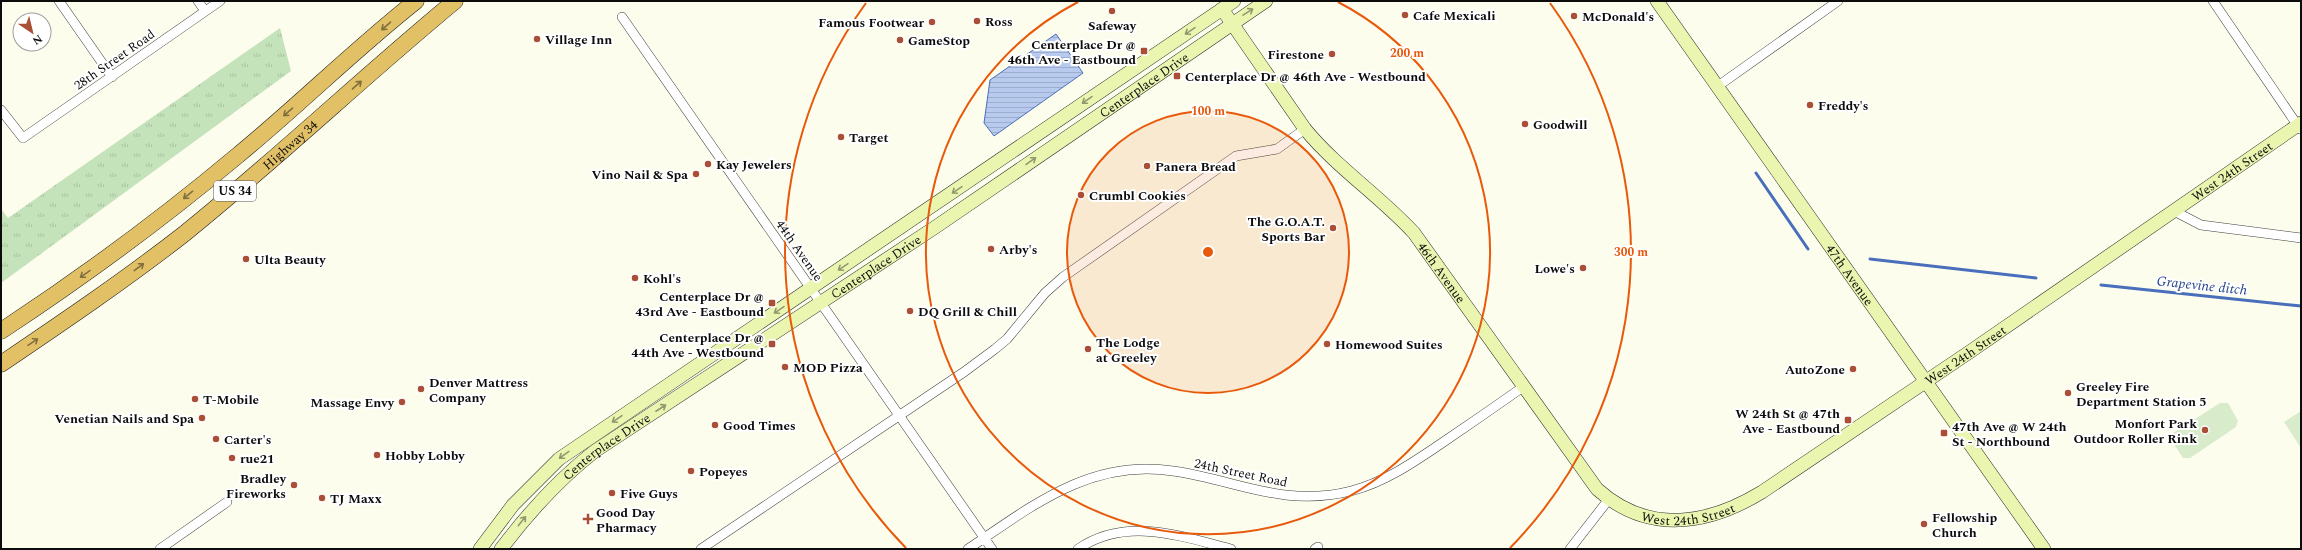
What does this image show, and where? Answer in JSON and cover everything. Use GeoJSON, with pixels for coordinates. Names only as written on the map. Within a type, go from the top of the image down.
{"type":"FeatureCollection","features":[{"type":"Feature","properties":{"kind":"highway","name":"Highway 34"},"geometry":{"type":"LineString","coordinates":[[1,331],[93,268],[163,216],[238,156],[416,1]]}},
{"type":"Feature","properties":{"kind":"highway","name":"Highway 34"},"geometry":{"type":"LineString","coordinates":[[1,364],[93,301],[183,234],[455,1]]}},
{"type":"Feature","properties":{"kind":"highway"},"geometry":{"type":"LineString","coordinates":[[317,87],[333,106]]}},
{"type":"Feature","properties":{"kind":"street"},"geometry":{"type":"LineString","coordinates":[[59,1],[112,77]]}},
{"type":"Feature","properties":{"kind":"street"},"geometry":{"type":"LineString","coordinates":[[198,1],[205,11]]}},
{"type":"Feature","properties":{"kind":"street","name":"28th Street Road"},"geometry":{"type":"LineString","coordinates":[[1,110],[23,138],[220,1]]}},
{"type":"Feature","properties":{"kind":"street","name":"Centerplace Drive"},"geometry":{"type":"LineString","coordinates":[[480,549],[513,505],[559,459],[1234,1]]}},
{"type":"Feature","properties":{"kind":"street","name":"Centerplace Drive"},"geometry":{"type":"LineString","coordinates":[[501,549],[524,518],[574,468],[595,451],[986,192],[1231,23],[1266,1]]}},
{"type":"Feature","properties":{"kind":"street","name":"47th Avenue"},"geometry":{"type":"LineString","coordinates":[[1657,1],[2044,549]]}},
{"type":"Feature","properties":{"kind":"street"},"geometry":{"type":"LineString","coordinates":[[1718,86],[1838,1]]}},
{"type":"Feature","properties":{"kind":"street"},"geometry":{"type":"LineString","coordinates":[[2213,1],[2300,126]]}},
{"type":"Feature","properties":{"kind":"street","name":"46th Avenue"},"geometry":{"type":"LineString","coordinates":[[1222,9],[1305,129],[1330,157],[1378,198],[1414,233],[1597,489],[1609,499]]}},
{"type":"Feature","properties":{"kind":"street","name":"44th Avenue"},"geometry":{"type":"LineString","coordinates":[[622,17],[992,549]]}},
{"type":"Feature","properties":{"kind":"street","name":"West 24th Street"},"geometry":{"type":"LineString","coordinates":[[1609,499],[1652,517],[1677,521],[1710,517],[1740,505],[1762,492],[1926,382],[2300,126]]}},
{"type":"Feature","properties":{"kind":"street"},"geometry":{"type":"LineString","coordinates":[[701,549],[964,372],[1007,339],[1045,293],[1074,270],[1236,156],[1277,149],[1305,129]]}},
{"type":"Feature","properties":{"kind":"street"},"geometry":{"type":"LineString","coordinates":[[2174,211],[2201,225],[2301,238]]}},
{"type":"Feature","properties":{"kind":"street","name":"24th Street Road"},"geometry":{"type":"LineString","coordinates":[[968,549],[1052,493],[1083,480],[1112,471],[1144,468],[1174,471],[1266,494],[1298,497],[1322,496],[1351,491],[1376,482],[1404,468],[1523,387]]}},
{"type":"Feature","properties":{"kind":"street"},"geometry":{"type":"LineString","coordinates":[[1570,549],[1609,499]]}},
{"type":"Feature","properties":{"kind":"street"},"geometry":{"type":"LineString","coordinates":[[160,549],[227,502]]}},
{"type":"Feature","properties":{"kind":"street"},"geometry":{"type":"LineString","coordinates":[[1078,549],[1096,539],[1119,532],[1145,530],[1160,531],[1231,549]]}},
{"type":"Feature","properties":{"kind":"green space"},"geometry":{"type":"Polygon","coordinates":[[[280,28],[291,71],[1,283],[1,209],[8,218],[280,28]]]}},
{"type":"Feature","properties":{"kind":"green space","name":"Monfort Park Outdoor Roller Rink"},"geometry":{"type":"Polygon","coordinates":[[[2220,403],[2228,403],[2238,421],[2236,427],[2190,458],[2183,458],[2172,441],[2173,433],[2220,403]]]}},
{"type":"Feature","properties":{"kind":"green space"},"geometry":{"type":"Polygon","coordinates":[[[2301,411],[2301,448],[2284,422],[2301,411]]]}},
{"type":"Feature","properties":{"kind":"water"},"geometry":{"type":"Polygon","coordinates":[[[1056,34],[1083,73],[994,136],[984,123],[990,80],[1056,34]]]}},
{"type":"Feature","properties":{"kind":"waterway","name":"Grapevine ditch"},"geometry":{"type":"LineString","coordinates":[[1756,173],[1808,249]]}},
{"type":"Feature","properties":{"kind":"waterway","name":"Grapevine ditch"},"geometry":{"type":"LineString","coordinates":[[1870,259],[2036,278]]}},
{"type":"Feature","properties":{"kind":"waterway","name":"Grapevine ditch"},"geometry":{"type":"LineString","coordinates":[[2101,285],[2301,306]]}},
{"type":"Feature","properties":{"kind":"place","name":"Safeway"},"geometry":{"type":"Point","coordinates":[1112,11]}},
{"type":"Feature","properties":{"kind":"place","name":"Cafe Mexicali"},"geometry":{"type":"Point","coordinates":[1405,15]}},
{"type":"Feature","properties":{"kind":"place","name":"McDonald's"},"geometry":{"type":"Point","coordinates":[1574,16]}},
{"type":"Feature","properties":{"kind":"place","name":"Ross"},"geometry":{"type":"Point","coordinates":[977,21]}},
{"type":"Feature","properties":{"kind":"place","name":"Famous Footwear"},"geometry":{"type":"Point","coordinates":[932,22]}},
{"type":"Feature","properties":{"kind":"place","name":"Village Inn"},"geometry":{"type":"Point","coordinates":[537,39]}},
{"type":"Feature","properties":{"kind":"place","name":"GameStop"},"geometry":{"type":"Point","coordinates":[900,40]}},
{"type":"Feature","properties":{"kind":"place","name":"Centerplace Dr @ 46th Ave - Eastbound"},"geometry":{"type":"Point","coordinates":[1144,51]}},
{"type":"Feature","properties":{"kind":"place","name":"Firestone"},"geometry":{"type":"Point","coordinates":[1332,54]}},
{"type":"Feature","properties":{"kind":"place","name":"Centerplace Dr @ 46th Ave - Westbound"},"geometry":{"type":"Point","coordinates":[1177,76]}},
{"type":"Feature","properties":{"kind":"place","name":"Freddy's"},"geometry":{"type":"Point","coordinates":[1810,105]}},
{"type":"Feature","properties":{"kind":"place","name":"Goodwill"},"geometry":{"type":"Point","coordinates":[1525,124]}},
{"type":"Feature","properties":{"kind":"place","name":"Target"},"geometry":{"type":"Point","coordinates":[841,137]}},
{"type":"Feature","properties":{"kind":"place","name":"Kay Jewelers"},"geometry":{"type":"Point","coordinates":[708,164]}},
{"type":"Feature","properties":{"kind":"place","name":"Panera Bread"},"geometry":{"type":"Point","coordinates":[1147,166]}},
{"type":"Feature","properties":{"kind":"place","name":"Vino Nail & Spa"},"geometry":{"type":"Point","coordinates":[696,174]}},
{"type":"Feature","properties":{"kind":"place","name":"Crumbl Cookies"},"geometry":{"type":"Point","coordinates":[1081,195]}},
{"type":"Feature","properties":{"kind":"place","name":"The G.O.A.T. Sports Bar"},"geometry":{"type":"Point","coordinates":[1333,228]}},
{"type":"Feature","properties":{"kind":"place","name":"Arby's"},"geometry":{"type":"Point","coordinates":[991,249]}},
{"type":"Feature","properties":{"kind":"place","name":"Ulta Beauty"},"geometry":{"type":"Point","coordinates":[246,259]}},
{"type":"Feature","properties":{"kind":"place","name":"Lowe's"},"geometry":{"type":"Point","coordinates":[1583,268]}},
{"type":"Feature","properties":{"kind":"place","name":"Kohl's"},"geometry":{"type":"Point","coordinates":[635,278]}},
{"type":"Feature","properties":{"kind":"place","name":"Centerplace Dr @ 43rd Ave - Eastbound"},"geometry":{"type":"Point","coordinates":[772,303]}},
{"type":"Feature","properties":{"kind":"place","name":"DQ Grill & Chill"},"geometry":{"type":"Point","coordinates":[910,311]}},
{"type":"Feature","properties":{"kind":"place","name":"Centerplace Dr @ 44th Ave - Westbound"},"geometry":{"type":"Point","coordinates":[772,344]}},
{"type":"Feature","properties":{"kind":"place","name":"Homewood Suites"},"geometry":{"type":"Point","coordinates":[1327,344]}},
{"type":"Feature","properties":{"kind":"place","name":"The Lodge at Greeley"},"geometry":{"type":"Point","coordinates":[1088,349]}},
{"type":"Feature","properties":{"kind":"place","name":"MOD Pizza"},"geometry":{"type":"Point","coordinates":[785,367]}},
{"type":"Feature","properties":{"kind":"place","name":"AutoZone"},"geometry":{"type":"Point","coordinates":[1853,369]}},
{"type":"Feature","properties":{"kind":"place","name":"Denver Mattress Company"},"geometry":{"type":"Point","coordinates":[421,389]}},
{"type":"Feature","properties":{"kind":"place","name":"Greeley Fire Department Station 5"},"geometry":{"type":"Point","coordinates":[2068,393]}},
{"type":"Feature","properties":{"kind":"place","name":"T-Mobile"},"geometry":{"type":"Point","coordinates":[195,399]}},
{"type":"Feature","properties":{"kind":"place","name":"Massage Envy"},"geometry":{"type":"Point","coordinates":[402,402]}},
{"type":"Feature","properties":{"kind":"place","name":"Venetian Nails and Spa"},"geometry":{"type":"Point","coordinates":[202,418]}},
{"type":"Feature","properties":{"kind":"place","name":"W 24th St @ 47th Ave - Eastbound"},"geometry":{"type":"Point","coordinates":[1848,420]}},
{"type":"Feature","properties":{"kind":"place","name":"Good Times"},"geometry":{"type":"Point","coordinates":[715,425]}},
{"type":"Feature","properties":{"kind":"place","name":"Monfort Park Outdoor Roller Rink"},"geometry":{"type":"Point","coordinates":[2205,430]}},
{"type":"Feature","properties":{"kind":"place","name":"47th Ave @ W 24th St - Northbound"},"geometry":{"type":"Point","coordinates":[1944,433]}},
{"type":"Feature","properties":{"kind":"place","name":"Carter's"},"geometry":{"type":"Point","coordinates":[216,439]}},
{"type":"Feature","properties":{"kind":"place","name":"Hobby Lobby"},"geometry":{"type":"Point","coordinates":[377,455]}},
{"type":"Feature","properties":{"kind":"place","name":"rue21"},"geometry":{"type":"Point","coordinates":[232,458]}},
{"type":"Feature","properties":{"kind":"place","name":"Popeyes"},"geometry":{"type":"Point","coordinates":[691,471]}},
{"type":"Feature","properties":{"kind":"place","name":"Bradley Fireworks"},"geometry":{"type":"Point","coordinates":[294,485]}},
{"type":"Feature","properties":{"kind":"place","name":"Five Guys"},"geometry":{"type":"Point","coordinates":[612,493]}},
{"type":"Feature","properties":{"kind":"place","name":"TJ Maxx"},"geometry":{"type":"Point","coordinates":[322,498]}},
{"type":"Feature","properties":{"kind":"place","name":"Good Day Pharmacy"},"geometry":{"type":"Point","coordinates":[588,519]}},
{"type":"Feature","properties":{"kind":"place","name":"Fellowship Church"},"geometry":{"type":"Point","coordinates":[1924,524]}}]}
